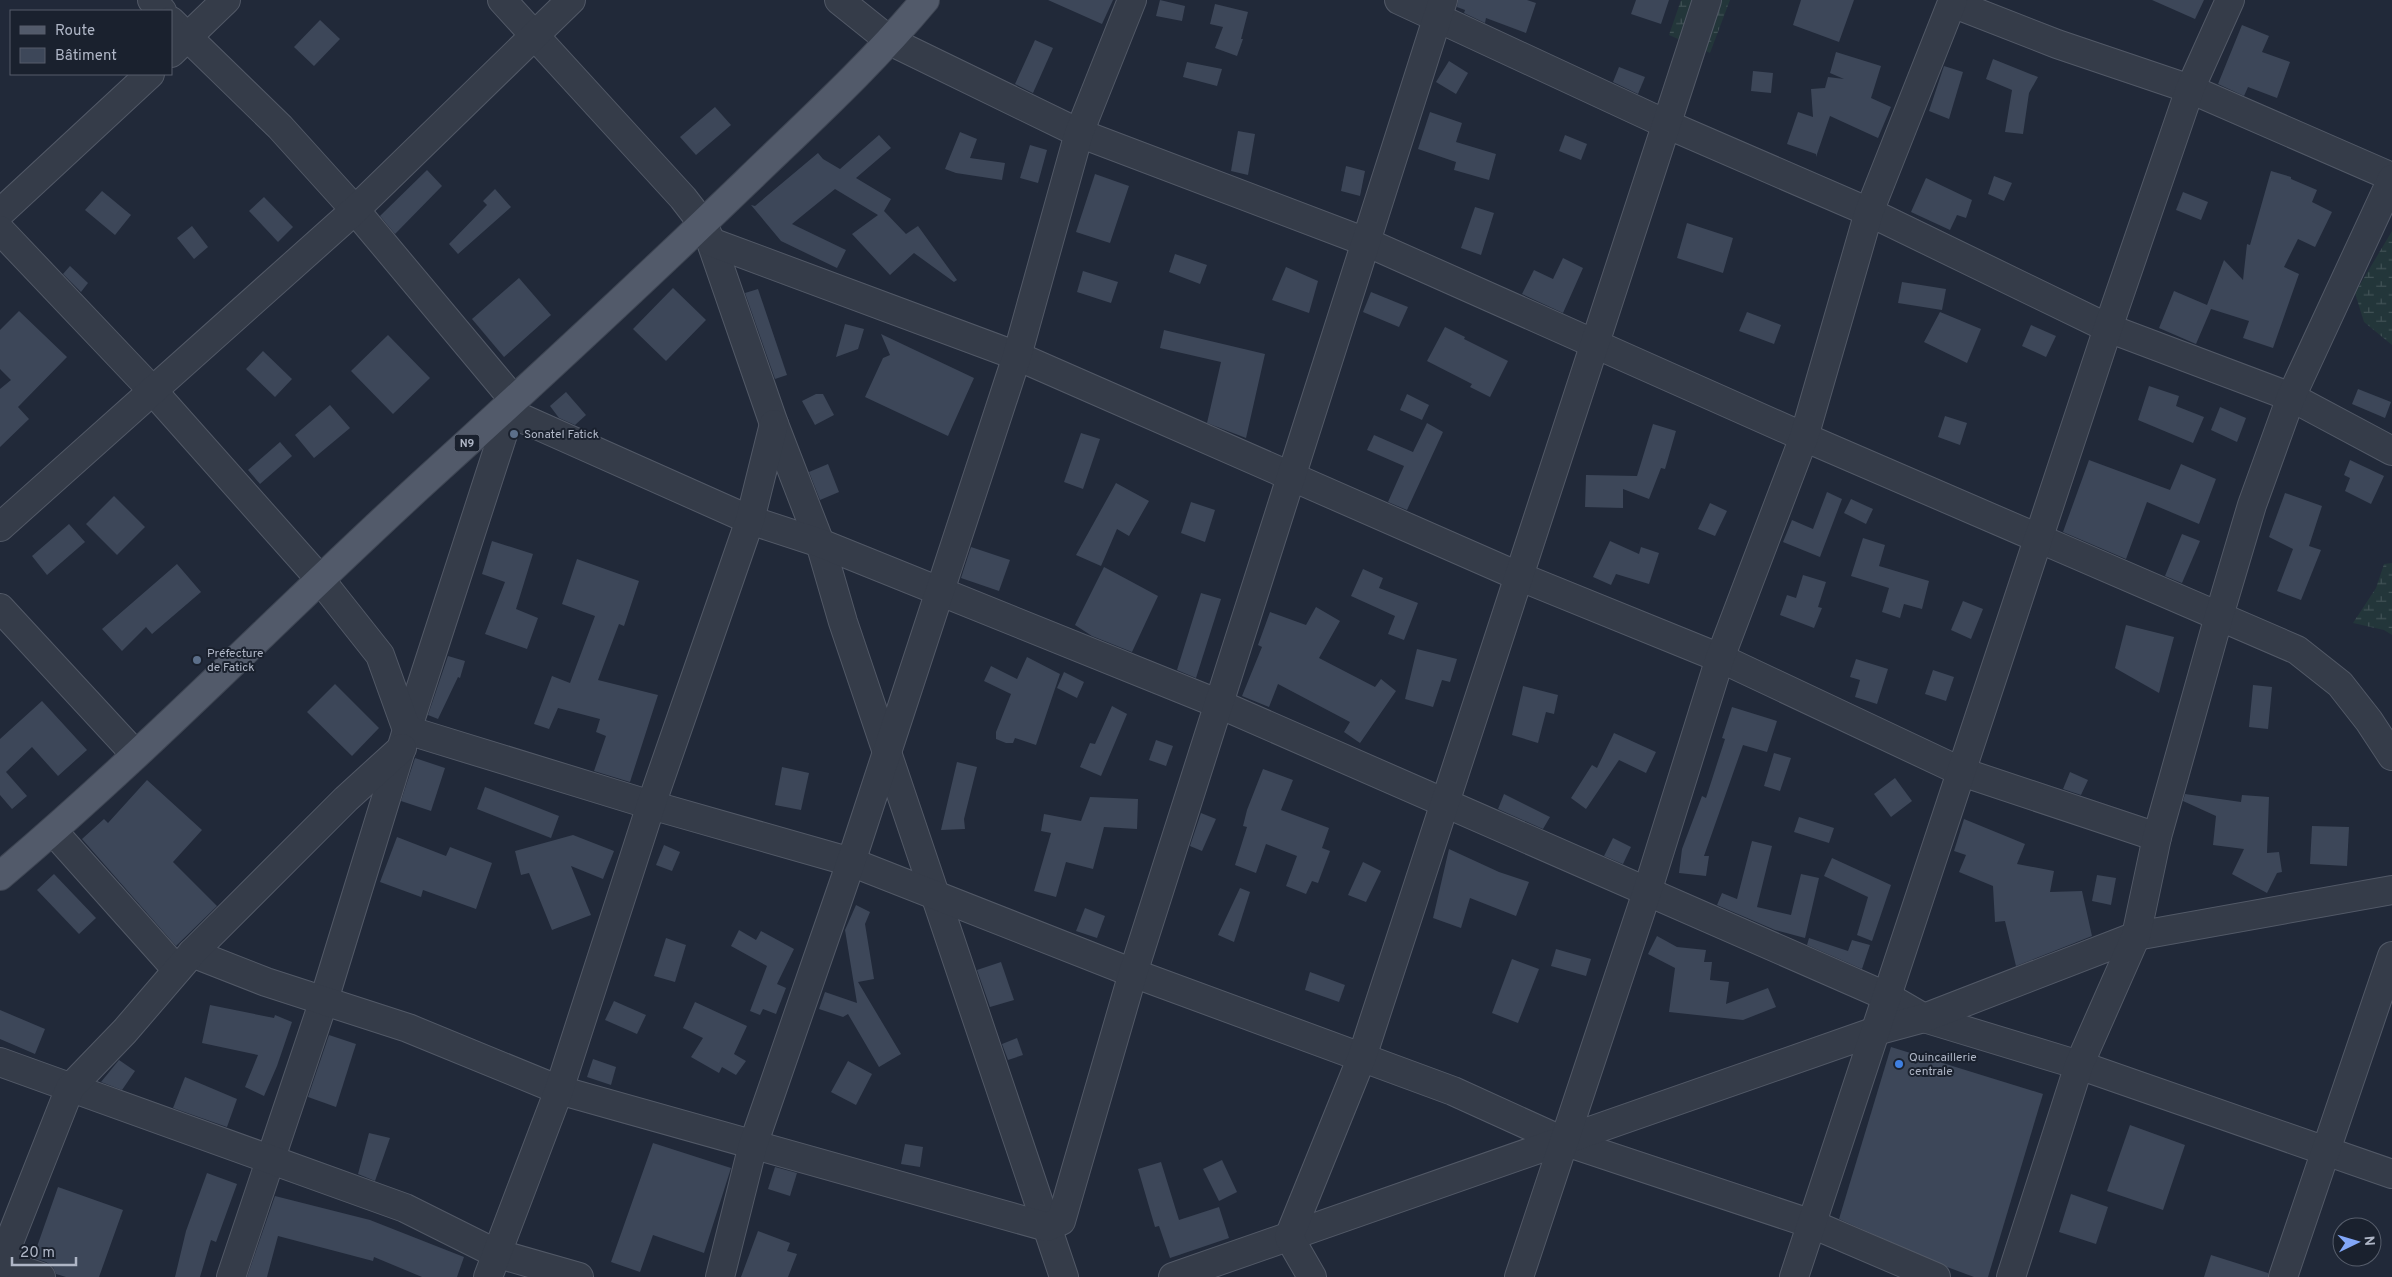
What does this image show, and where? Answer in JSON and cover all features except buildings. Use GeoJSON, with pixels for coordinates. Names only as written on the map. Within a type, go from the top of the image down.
{"type":"FeatureCollection","features":[{"type":"Feature","properties":{"kind":"main road","name":"N9"},"geometry":{"type":"LineString","coordinates":[[0,876],[53,831],[319,578],[707,233],[890,41],[924,0]]}},
{"type":"Feature","properties":{"kind":"street"},"geometry":{"type":"LineString","coordinates":[[152,0],[161,10]]}},
{"type":"Feature","properties":{"kind":"street"},"geometry":{"type":"LineString","coordinates":[[226,0],[177,38],[280,127],[355,210],[512,406],[750,520],[820,543],[1219,704],[1888,997],[1924,1018],[2078,1065],[2392,1174]]}},
{"type":"Feature","properties":{"kind":"street"},"geometry":{"type":"LineString","coordinates":[[502,0],[647,156],[707,233],[774,424],[820,543],[843,622],[1064,1277]]}},
{"type":"Feature","properties":{"kind":"street"},"geometry":{"type":"LineString","coordinates":[[0,527],[355,210],[571,0]]}},
{"type":"Feature","properties":{"kind":"street"},"geometry":{"type":"LineString","coordinates":[[839,0],[890,41],[1079,133],[1366,242],[1804,437],[2297,650],[2340,684],[2369,721],[2392,756]]}},
{"type":"Feature","properties":{"kind":"street"},"geometry":{"type":"LineString","coordinates":[[720,1277],[753,1144],[851,862],[1017,356],[1079,133],[1132,0]]}},
{"type":"Feature","properties":{"kind":"street"},"geometry":{"type":"LineString","coordinates":[[1399,0],[1441,8],[1666,124],[1869,212],[2108,328],[2291,397],[2392,451]]}},
{"type":"Feature","properties":{"kind":"street"},"geometry":{"type":"LineString","coordinates":[[1289,1237],[1362,1057],[1707,0]]}},
{"type":"Feature","properties":{"kind":"street"},"geometry":{"type":"LineString","coordinates":[[1794,1277],[2108,328],[2190,90],[2230,0]]}},
{"type":"Feature","properties":{"kind":"street"},"geometry":{"type":"LineString","coordinates":[[1519,1277],[1647,892],[1720,658],[1804,437],[1869,212],[1952,2],[2057,44],[2190,90],[2392,178],[2291,397],[2252,505],[2157,837],[2136,936],[2078,1065],[2011,1277]]}},
{"type":"Feature","properties":{"kind":"street"},"geometry":{"type":"LineString","coordinates":[[53,831],[185,962],[266,982],[408,1028],[559,1090],[1048,1227],[1061,1221],[1133,972],[1441,8]]}},
{"type":"Feature","properties":{"kind":"street"},"geometry":{"type":"LineString","coordinates":[[0,213],[149,75]]}},
{"type":"Feature","properties":{"kind":"street"},"geometry":{"type":"LineString","coordinates":[[0,230],[152,390],[319,578],[380,655],[405,738]]}},
{"type":"Feature","properties":{"kind":"street"},"geometry":{"type":"LineString","coordinates":[[707,233],[1017,356],[1518,576],[1720,658],[1962,772],[2157,837]]}},
{"type":"Feature","properties":{"kind":"street"},"geometry":{"type":"LineString","coordinates":[[231,1277],[324,1000],[405,738],[512,406]]}},
{"type":"Feature","properties":{"kind":"street"},"geometry":{"type":"LineString","coordinates":[[491,1265],[559,1090],[651,805],[750,520],[774,424]]}},
{"type":"Feature","properties":{"kind":"street"},"geometry":{"type":"LineString","coordinates":[[0,608],[135,754]]}},
{"type":"Feature","properties":{"kind":"street"},"geometry":{"type":"LineString","coordinates":[[405,738],[851,862],[1133,972],[1453,1091],[1564,1141],[1812,1224],[1936,1277]]}},
{"type":"Feature","properties":{"kind":"street"},"geometry":{"type":"LineString","coordinates":[[40,1277],[0,1264],[70,1088],[125,1031],[185,962],[405,738]]}},
{"type":"Feature","properties":{"kind":"street"},"geometry":{"type":"LineString","coordinates":[[1173,1277],[1876,1031],[1924,1018],[2136,936],[2392,890]]}},
{"type":"Feature","properties":{"kind":"street"},"geometry":{"type":"LineString","coordinates":[[2283,1277],[2392,956]]}},
{"type":"Feature","properties":{"kind":"street"},"geometry":{"type":"LineString","coordinates":[[0,1062],[270,1157],[405,1208],[491,1265],[580,1277]]}},
{"type":"Feature","properties":{"kind":"street"},"geometry":{"type":"LineString","coordinates":[[1289,1237],[1312,1277]]}},
{"type":"Feature","properties":{"kind":"green space"},"geometry":{"type":"Polygon","coordinates":[[[1681,0],[1730,0],[1710,53],[1669,35],[1681,0]]]}},
{"type":"Feature","properties":{"kind":"green space"},"geometry":{"type":"Polygon","coordinates":[[[2392,231],[2392,345],[2364,322],[2355,293],[2392,231]]]}},
{"type":"Feature","properties":{"kind":"green space"},"geometry":{"type":"Polygon","coordinates":[[[2392,563],[2392,635],[2384,630],[2353,623],[2376,588],[2384,564],[2392,563]]]}},
{"type":"Feature","properties":{"kind":"place","name":"Sonatel Fatick"},"geometry":{"type":"Point","coordinates":[514,434]}},
{"type":"Feature","properties":{"kind":"place","name":"Préfecture de Fatick"},"geometry":{"type":"Point","coordinates":[197,660]}},
{"type":"Feature","properties":{"kind":"place","name":"Quincaillerie centrale"},"geometry":{"type":"Point","coordinates":[1899,1064]}}]}
